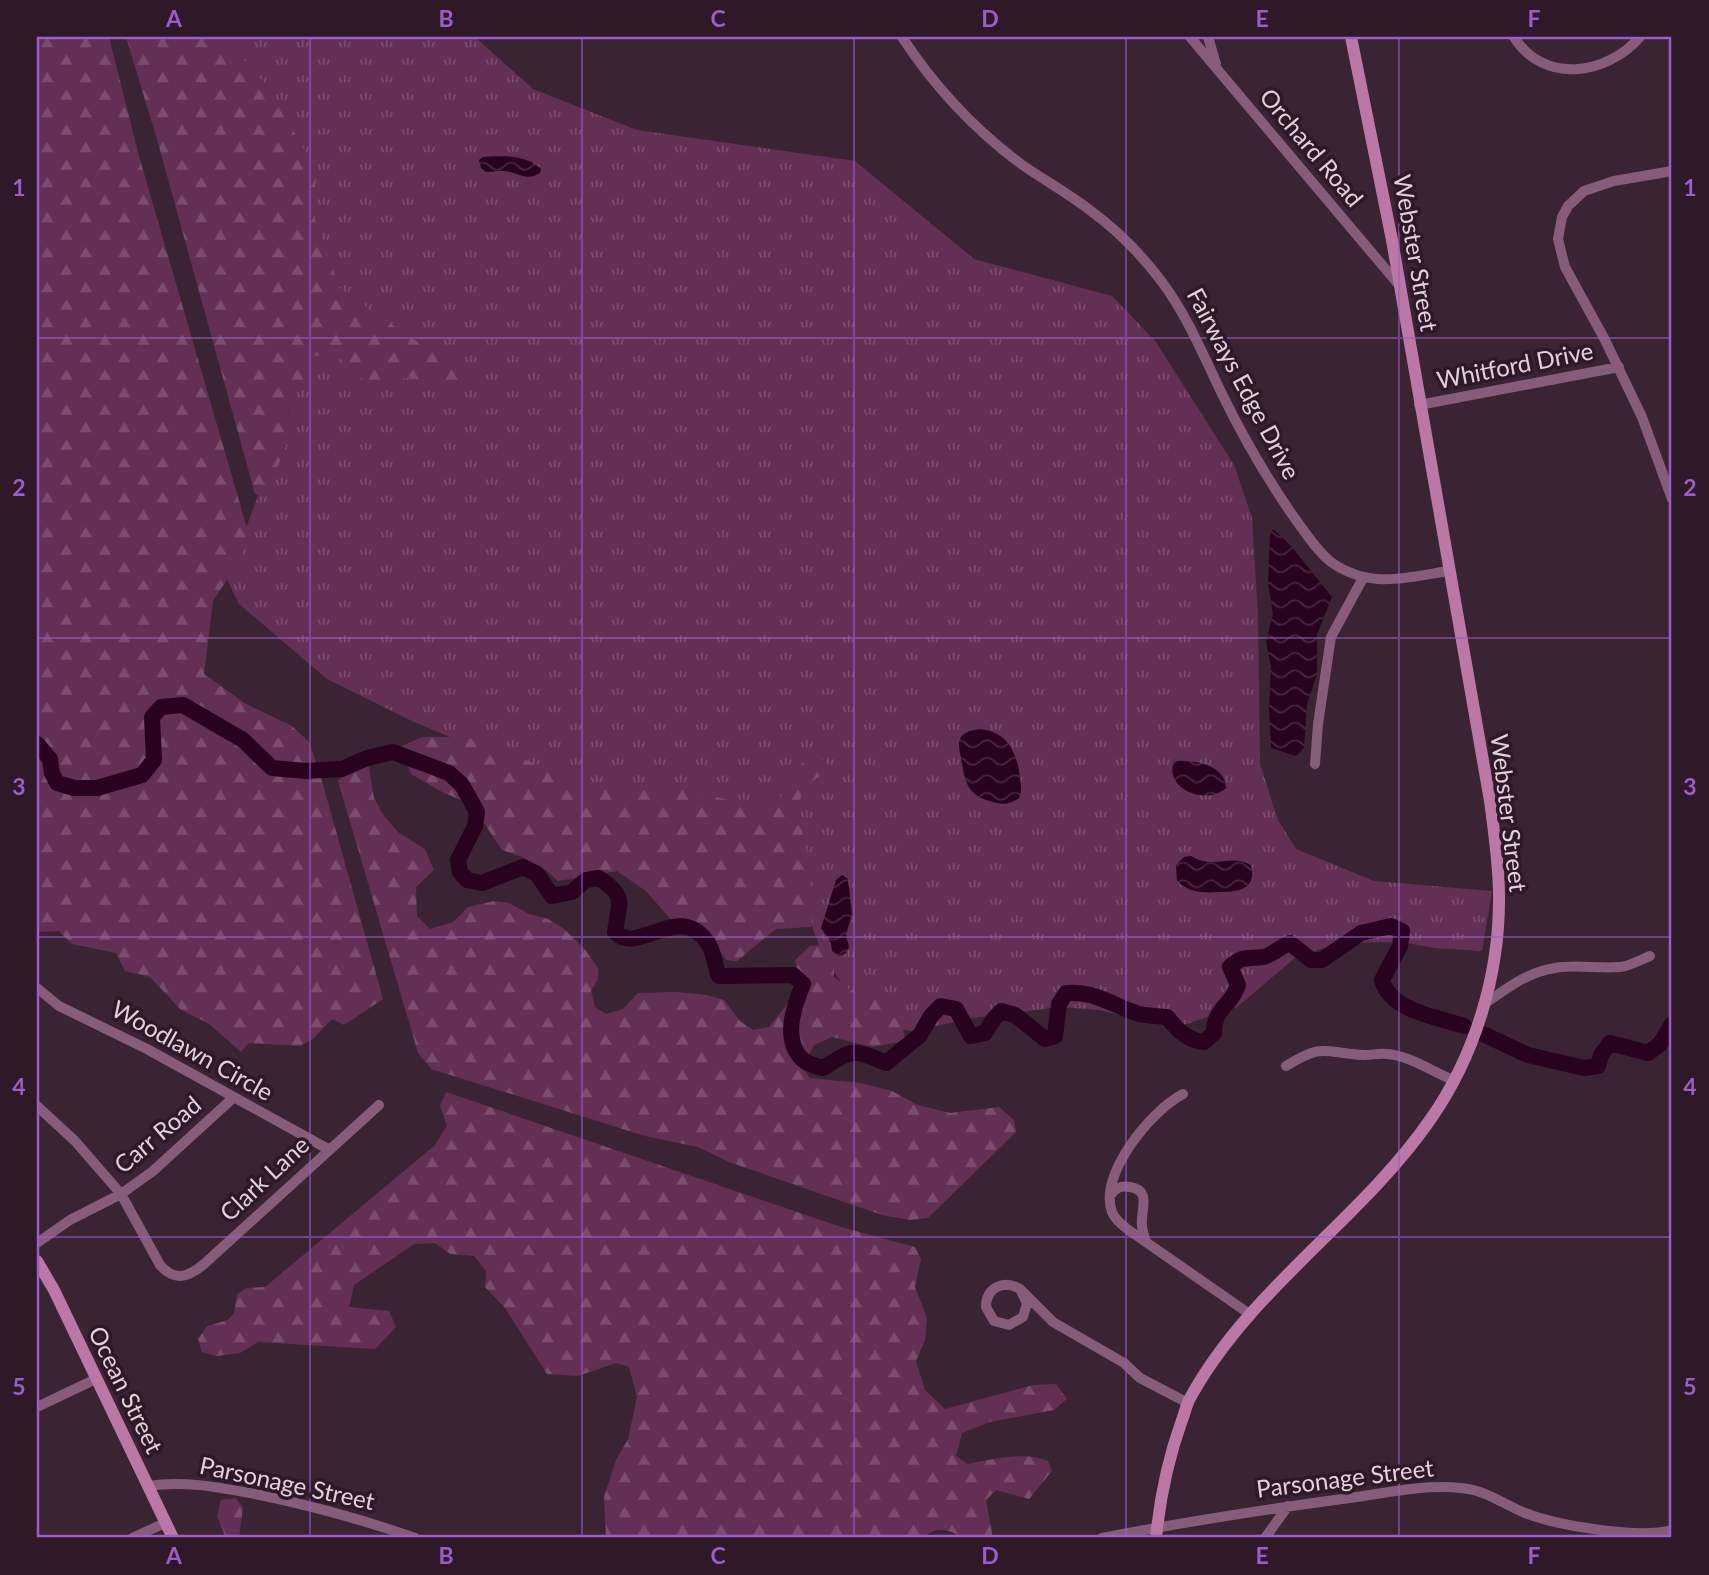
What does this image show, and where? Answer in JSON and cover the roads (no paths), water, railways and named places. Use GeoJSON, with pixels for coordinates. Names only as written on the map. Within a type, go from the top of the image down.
{"type":"FeatureCollection","features":[{"type":"Feature","properties":{"kind":"street","name":"Fairways Edge Drive"},"geometry":{"type":"LineString","coordinates":[[902,37],[943,91],[981,131],[1038,176],[1092,211],[1147,263],[1182,311],[1263,470],[1329,561],[1363,578],[1388,580],[1448,571]]}},
{"type":"Feature","properties":{"kind":"street","name":"Orchard Road"},"geometry":{"type":"LineString","coordinates":[[1190,37],[1400,286]]}},
{"type":"Feature","properties":{"kind":"street"},"geometry":{"type":"LineString","coordinates":[[1208,37],[1217,68]]}},
{"type":"Feature","properties":{"kind":"street","name":"Webster Street"},"geometry":{"type":"LineString","coordinates":[[1156,1533],[1167,1466],[1188,1403],[1222,1349],[1251,1315],[1397,1163],[1432,1118],[1472,1041],[1492,973],[1496,943],[1499,914],[1498,871],[1490,801],[1378,165],[1351,37]]}},
{"type":"Feature","properties":{"kind":"street"},"geometry":{"type":"LineString","coordinates":[[1514,37],[1525,50],[1542,61],[1574,70],[1600,66],[1614,59],[1640,37]]}},
{"type":"Feature","properties":{"kind":"street"},"geometry":{"type":"LineString","coordinates":[[1672,171],[1595,186],[1584,191],[1568,206],[1558,228],[1561,259],[1643,417],[1672,499]]}},
{"type":"Feature","properties":{"kind":"street","name":"Whitford Drive"},"geometry":{"type":"LineString","coordinates":[[1419,405],[1619,367]]}},
{"type":"Feature","properties":{"kind":"street"},"geometry":{"type":"LineString","coordinates":[[1315,764],[1331,637],[1363,578]]}},
{"type":"Feature","properties":{"kind":"street"},"geometry":{"type":"LineString","coordinates":[[1483,1005],[1517,981],[1536,972],[1574,966],[1622,967],[1650,956]]}},
{"type":"Feature","properties":{"kind":"street","name":"Woodlawn Circle"},"geometry":{"type":"LineString","coordinates":[[37,988],[59,1006],[147,1049],[328,1149]]}},
{"type":"Feature","properties":{"kind":"street"},"geometry":{"type":"LineString","coordinates":[[1286,1066],[1312,1051],[1329,1049],[1365,1055],[1388,1054],[1408,1059],[1453,1080]]}},
{"type":"Feature","properties":{"kind":"street"},"geometry":{"type":"LineString","coordinates":[[1183,1094],[1156,1114],[1112,1176],[1111,1212],[1146,1241],[1251,1315]]}},
{"type":"Feature","properties":{"kind":"street","name":"Carr Road"},"geometry":{"type":"LineString","coordinates":[[37,1243],[70,1220],[121,1194],[153,1171],[233,1098]]}},
{"type":"Feature","properties":{"kind":"street","name":"Clark Lane"},"geometry":{"type":"LineString","coordinates":[[121,1194],[166,1272],[177,1277],[191,1274],[379,1105]]}},
{"type":"Feature","properties":{"kind":"street"},"geometry":{"type":"LineString","coordinates":[[37,1106],[75,1141],[121,1194]]}},
{"type":"Feature","properties":{"kind":"street"},"geometry":{"type":"LineString","coordinates":[[1110,1196],[1114,1190],[1124,1186],[1138,1188],[1146,1203],[1142,1224],[1146,1241]]}},
{"type":"Feature","properties":{"kind":"street","name":"Ocean Street"},"geometry":{"type":"LineString","coordinates":[[37,1261],[54,1290],[173,1538]]}},
{"type":"Feature","properties":{"kind":"street"},"geometry":{"type":"LineString","coordinates":[[1020,1289],[1027,1303],[1023,1317],[1009,1325],[994,1321],[986,1307],[990,1292],[1004,1284],[1020,1289],[1053,1322],[1124,1363],[1140,1378],[1188,1403]]}},
{"type":"Feature","properties":{"kind":"street"},"geometry":{"type":"LineString","coordinates":[[37,1407],[96,1379]]}},
{"type":"Feature","properties":{"kind":"street","name":"Parsonage Street"},"geometry":{"type":"LineString","coordinates":[[148,1486],[183,1483],[225,1488],[339,1513],[415,1538]]}},
{"type":"Feature","properties":{"kind":"street","name":"Parsonage Street"},"geometry":{"type":"LineString","coordinates":[[1102,1538],[1156,1533],[1288,1506],[1414,1488],[1462,1488],[1488,1494],[1524,1513],[1616,1532],[1642,1534],[1672,1530]]}},
{"type":"Feature","properties":{"kind":"street"},"geometry":{"type":"LineString","coordinates":[[1265,1538],[1288,1506]]}},
{"type":"Feature","properties":{"kind":"street"},"geometry":{"type":"LineString","coordinates":[[132,1538],[165,1523]]}},
{"type":"Feature","properties":{"kind":"water"},"geometry":{"type":"Polygon","coordinates":[[[483,157],[521,158],[541,169],[540,173],[530,177],[502,171],[486,172],[481,168],[479,160],[483,157]]]}},
{"type":"Feature","properties":{"kind":"water"},"geometry":{"type":"Polygon","coordinates":[[[1273,529],[1291,546],[1332,597],[1317,634],[1317,674],[1307,704],[1304,748],[1296,756],[1271,748],[1271,667],[1266,642],[1273,614],[1268,583],[1270,534],[1273,529]]]}},
{"type":"Feature","properties":{"kind":"water"},"geometry":{"type":"Polygon","coordinates":[[[975,729],[993,732],[1010,746],[1017,761],[1021,784],[1019,798],[1016,800],[1006,803],[993,802],[978,796],[969,787],[959,742],[964,734],[975,729]]]}},
{"type":"Feature","properties":{"kind":"water"},"geometry":{"type":"Polygon","coordinates":[[[1174,761],[1190,761],[1215,769],[1225,780],[1226,788],[1208,795],[1189,792],[1175,780],[1172,771],[1174,761]]]}},
{"type":"Feature","properties":{"kind":"water"},"geometry":{"type":"Polygon","coordinates":[[[1191,856],[1202,861],[1233,860],[1251,865],[1249,885],[1239,890],[1208,892],[1192,890],[1182,885],[1177,881],[1176,865],[1184,857],[1191,856]]]}},
{"type":"Feature","properties":{"kind":"water"},"geometry":{"type":"Polygon","coordinates":[[[842,875],[848,879],[852,914],[846,935],[849,947],[845,954],[839,956],[832,951],[831,943],[821,928],[836,880],[842,875]]]}},
{"type":"Feature","properties":{"kind":"waterway"},"geometry":{"type":"LineString","coordinates":[[37,744],[50,759],[57,783],[74,788],[97,788],[142,775],[154,760],[152,717],[161,707],[183,705],[243,740],[272,768],[306,771],[342,769],[367,758],[393,752],[449,773],[462,785],[477,812],[475,826],[458,860],[460,872],[467,880],[482,883],[523,867],[537,874],[552,896],[572,892],[586,880],[599,878],[617,895],[619,906],[615,932],[625,938],[636,938],[673,927],[686,927],[698,932],[709,945],[719,976],[793,975],[803,984],[793,1012],[792,1042],[802,1059],[823,1068],[853,1053],[886,1063],[920,1035],[931,1016],[941,1006],[956,1009],[971,1036],[985,1033],[1001,1011],[1015,1015],[1045,1039],[1055,1036],[1059,1004],[1066,993],[1103,999],[1139,1014],[1167,1017],[1178,1030],[1204,1042],[1214,1033],[1220,1012],[1235,992],[1238,985],[1230,967],[1239,961],[1266,956],[1290,943],[1311,960],[1322,960],[1361,933],[1391,926],[1402,931],[1400,946],[1382,980],[1387,991],[1404,1006],[1464,1026]]}},
{"type":"Feature","properties":{"kind":"waterway"},"geometry":{"type":"LineString","coordinates":[[1483,1034],[1528,1055],[1584,1068],[1598,1066],[1601,1055],[1610,1043],[1648,1053],[1660,1044],[1672,1024]]}}]}
